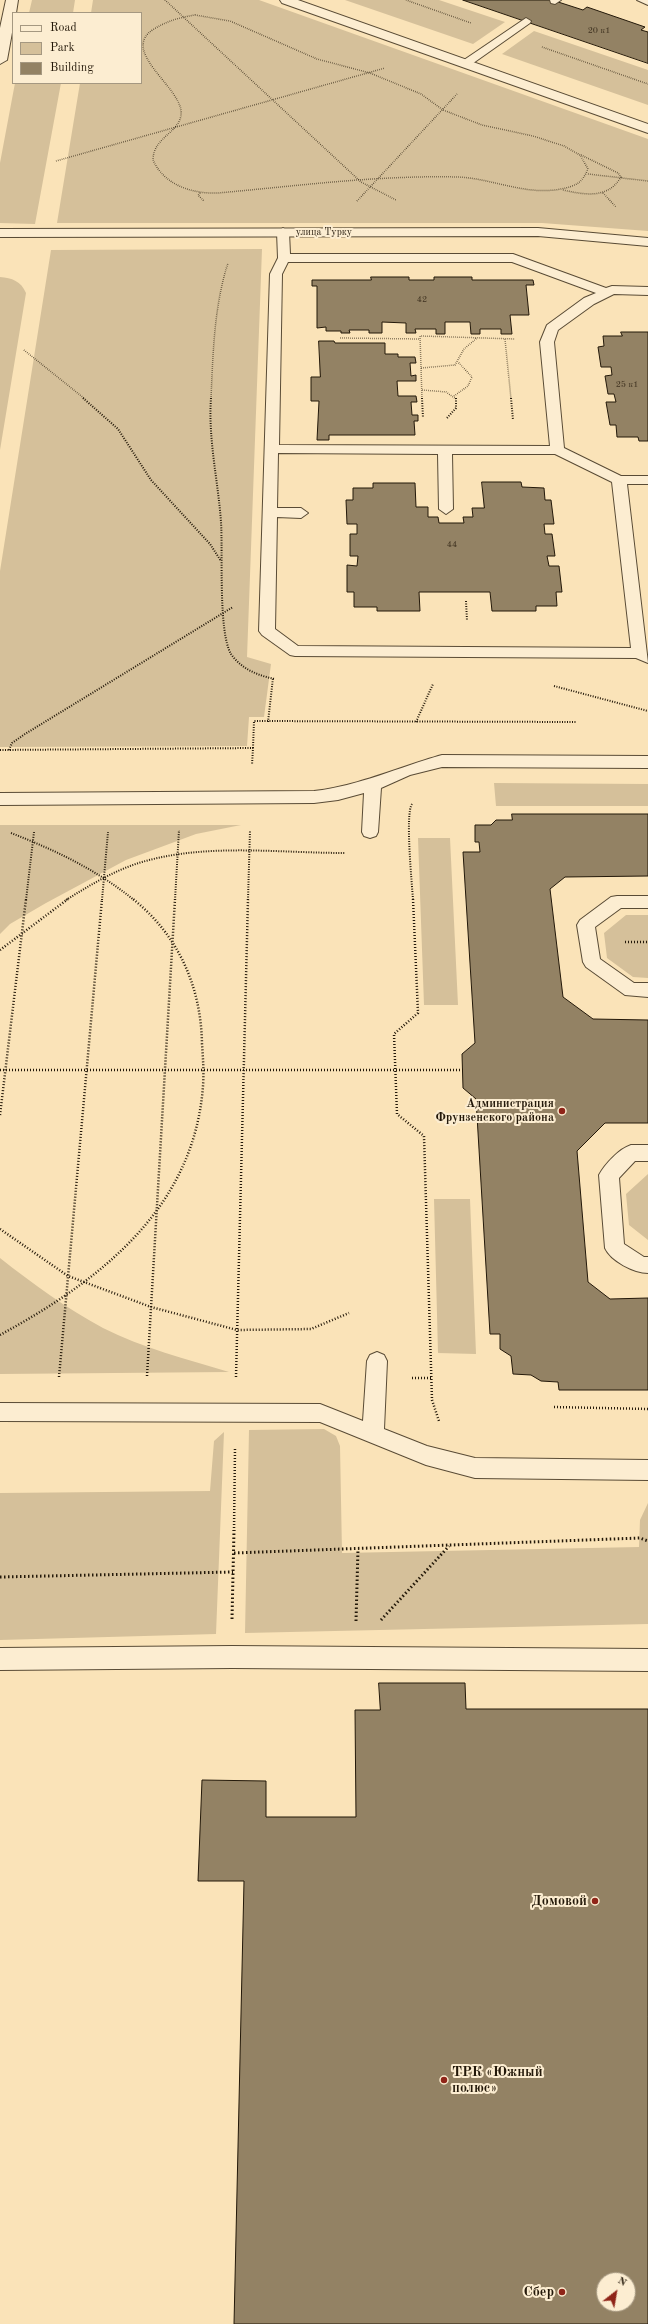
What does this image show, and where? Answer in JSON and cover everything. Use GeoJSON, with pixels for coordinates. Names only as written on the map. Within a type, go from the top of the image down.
{"type":"FeatureCollection","features":[{"type":"Feature","properties":{"kind":"street"},"geometry":{"type":"LineString","coordinates":[[0,60],[12,0]]}},
{"type":"Feature","properties":{"kind":"street"},"geometry":{"type":"LineString","coordinates":[[286,0],[648,129]]}},
{"type":"Feature","properties":{"kind":"street","name":"улица Турку"},"geometry":{"type":"LineString","coordinates":[[0,233],[538,232],[648,242]]}},
{"type":"Feature","properties":{"kind":"lane"},"geometry":{"type":"LineString","coordinates":[[642,0],[648,2]]}},
{"type":"Feature","properties":{"kind":"lane"},"geometry":{"type":"LineString","coordinates":[[466,64],[526,22]]}},
{"type":"Feature","properties":{"kind":"lane"},"geometry":{"type":"LineString","coordinates":[[283,232],[284,258],[276,274],[267,631],[295,651],[643,656],[619,480]]}},
{"type":"Feature","properties":{"kind":"lane"},"geometry":{"type":"LineString","coordinates":[[284,258],[513,258],[608,293]]}},
{"type":"Feature","properties":{"kind":"lane"},"geometry":{"type":"LineString","coordinates":[[557,450],[547,342],[552,328],[564,318],[589,302],[612,290],[648,291]]}},
{"type":"Feature","properties":{"kind":"lane"},"geometry":{"type":"LineString","coordinates":[[271,449],[557,450],[619,480],[648,480]]}},
{"type":"Feature","properties":{"kind":"lane"},"geometry":{"type":"LineString","coordinates":[[445,449],[446,509]]}},
{"type":"Feature","properties":{"kind":"lane"},"geometry":{"type":"LineString","coordinates":[[270,512],[301,512]]}},
{"type":"Feature","properties":{"kind":"lane"},"geometry":{"type":"LineString","coordinates":[[0,799],[251,799],[314,797],[338,794],[372,785],[405,771],[442,761],[648,762]]}},
{"type":"Feature","properties":{"kind":"lane"},"geometry":{"type":"LineString","coordinates":[[370,832],[372,785]]}},
{"type":"Feature","properties":{"kind":"lane"},"geometry":{"type":"LineString","coordinates":[[648,902],[617,902],[586,925],[592,962],[631,990],[648,990]]}},
{"type":"Feature","properties":{"kind":"lane"},"geometry":{"type":"LineString","coordinates":[[648,1153],[631,1153],[609,1175],[615,1248],[641,1265],[648,1265]]}},
{"type":"Feature","properties":{"kind":"lane"},"geometry":{"type":"LineString","coordinates":[[373,1433],[377,1361]]}},
{"type":"Feature","properties":{"kind":"lane"},"geometry":{"type":"LineString","coordinates":[[0,1412],[320,1413],[426,1455],[475,1468],[648,1470]]}},
{"type":"Feature","properties":{"kind":"lane"},"geometry":{"type":"LineString","coordinates":[[0,1659],[401,1658],[648,1660]]}},
{"type":"Feature","properties":{"kind":"path"},"geometry":{"type":"LineString","coordinates":[[165,0],[369,188]]}},
{"type":"Feature","properties":{"kind":"path"},"geometry":{"type":"LineString","coordinates":[[182,16],[214,17],[230,20],[317,59],[370,73],[420,94],[443,110],[482,125],[549,140],[610,168],[621,177],[613,188],[603,193],[583,194],[562,190],[530,191],[476,178],[377,179],[361,182],[199,194],[171,182],[161,173],[154,163],[153,153],[158,144],[174,129],[180,120],[181,109],[169,88],[156,74],[146,57],[142,43],[145,34],[154,28],[182,16]]}},
{"type":"Feature","properties":{"kind":"path"},"geometry":{"type":"LineString","coordinates":[[56,161],[174,129],[435,53]]}},
{"type":"Feature","properties":{"kind":"path"},"geometry":{"type":"LineString","coordinates":[[328,233],[481,69]]}},
{"type":"Feature","properties":{"kind":"path"},"geometry":{"type":"LineString","coordinates":[[580,155],[588,169],[588,174]]}},
{"type":"Feature","properties":{"kind":"path"},"geometry":{"type":"LineString","coordinates":[[562,190],[577,184],[588,174],[621,177],[648,182]]}},
{"type":"Feature","properties":{"kind":"path"},"geometry":{"type":"LineString","coordinates":[[231,257],[223,278],[214,342],[208,426],[219,494],[221,561],[224,588],[222,614],[224,632],[231,654],[242,666],[260,676],[280,679]]}},
{"type":"Feature","properties":{"kind":"path"},"geometry":{"type":"LineString","coordinates":[[340,338],[420,338],[420,336],[513,339]]}},
{"type":"Feature","properties":{"kind":"path"},"geometry":{"type":"LineString","coordinates":[[422,368],[444,368],[458,362],[464,349],[478,337]]}},
{"type":"Feature","properties":{"kind":"path"},"geometry":{"type":"LineString","coordinates":[[420,338],[423,420]]}},
{"type":"Feature","properties":{"kind":"path"},"geometry":{"type":"LineString","coordinates":[[505,339],[512,420],[507,424]]}},
{"type":"Feature","properties":{"kind":"path"},"geometry":{"type":"LineString","coordinates":[[24,350],[106,416],[118,429],[151,480],[210,544],[221,561]]}},
{"type":"Feature","properties":{"kind":"path"},"geometry":{"type":"LineString","coordinates":[[454,396],[468,386],[472,377],[458,362]]}},
{"type":"Feature","properties":{"kind":"path"},"geometry":{"type":"LineString","coordinates":[[422,390],[446,392],[454,396],[457,400],[457,404],[445,420]]}},
{"type":"Feature","properties":{"kind":"path"},"geometry":{"type":"LineString","coordinates":[[9,750],[12,743],[25,734],[237,605]]}},
{"type":"Feature","properties":{"kind":"path"},"geometry":{"type":"LineString","coordinates":[[548,685],[648,711]]}},
{"type":"Feature","properties":{"kind":"path"},"geometry":{"type":"LineString","coordinates":[[236,1380],[254,721],[577,722]]}},
{"type":"Feature","properties":{"kind":"path"},"geometry":{"type":"LineString","coordinates":[[0,750],[253,748]]}},
{"type":"Feature","properties":{"kind":"path"},"geometry":{"type":"LineString","coordinates":[[414,799],[409,808],[409,822],[418,1013],[394,1034],[397,1114],[424,1136],[432,1400],[434,1413],[442,1428]]}},
{"type":"Feature","properties":{"kind":"path"},"geometry":{"type":"LineString","coordinates":[[0,1115],[35,826]]}},
{"type":"Feature","properties":{"kind":"path"},"geometry":{"type":"LineString","coordinates":[[147,1381],[179,826]]}},
{"type":"Feature","properties":{"kind":"path"},"geometry":{"type":"LineString","coordinates":[[58,1382],[108,827]]}},
{"type":"Feature","properties":{"kind":"path"},"geometry":{"type":"LineString","coordinates":[[0,1335],[66,1298],[135,1239],[156,1214],[182,1171],[190,1150],[205,1070],[200,1020],[190,974],[172,941],[140,906],[104,878],[70,858],[7,832]]}},
{"type":"Feature","properties":{"kind":"path"},"geometry":{"type":"LineString","coordinates":[[0,950],[64,902],[104,878],[141,862],[177,855],[250,851],[343,853]]}},
{"type":"Feature","properties":{"kind":"path"},"geometry":{"type":"LineString","coordinates":[[0,1070],[463,1070]]}},
{"type":"Feature","properties":{"kind":"path"},"geometry":{"type":"LineString","coordinates":[[0,1229],[68,1276],[151,1308],[237,1330],[311,1329],[349,1312]]}},
{"type":"Feature","properties":{"kind":"path"},"geometry":{"type":"LineString","coordinates":[[554,1408],[648,1409]]}},
{"type":"Feature","properties":{"kind":"path"},"geometry":{"type":"LineString","coordinates":[[232,1627],[235,1445]]}},
{"type":"Feature","properties":{"kind":"path"},"geometry":{"type":"LineString","coordinates":[[234,1553],[640,1538],[648,1541]]}},
{"type":"Feature","properties":{"kind":"path"},"geometry":{"type":"LineString","coordinates":[[377,1624],[449,1545]]}},
{"type":"Feature","properties":{"kind":"path"},"geometry":{"type":"LineString","coordinates":[[355,1626],[358,1549]]}},
{"type":"Feature","properties":{"kind":"path"},"geometry":{"type":"LineString","coordinates":[[0,1577],[234,1572]]}},
{"type":"Feature","properties":{"kind":"green space"},"geometry":{"type":"Polygon","coordinates":[[[32,0],[75,0],[73,12],[29,12],[32,0]]]}},
{"type":"Feature","properties":{"kind":"green space"},"geometry":{"type":"Polygon","coordinates":[[[93,0],[259,0],[648,139],[648,231],[542,223],[57,223],[80,84],[142,84],[142,12],[91,12],[93,0]]]}},
{"type":"Feature","properties":{"kind":"green space"},"geometry":{"type":"Polygon","coordinates":[[[345,0],[439,0],[505,22],[473,44],[345,0]]]}},
{"type":"Feature","properties":{"kind":"green space"},"geometry":{"type":"Polygon","coordinates":[[[534,31],[648,70],[648,105],[502,54],[534,31]]]}},
{"type":"Feature","properties":{"kind":"green space"},"geometry":{"type":"Polygon","coordinates":[[[15,84],[61,84],[35,224],[0,223],[0,163],[15,84]]]}},
{"type":"Feature","properties":{"kind":"green space"},"geometry":{"type":"Polygon","coordinates":[[[262,249],[247,657],[271,664],[264,717],[249,717],[247,746],[0,747],[0,571],[51,250],[262,249]]]}},
{"type":"Feature","properties":{"kind":"green space"},"geometry":{"type":"Polygon","coordinates":[[[0,277],[16,281],[22,286],[26,293],[0,450],[0,277]]]}},
{"type":"Feature","properties":{"kind":"green space"},"geometry":{"type":"Polygon","coordinates":[[[494,783],[648,784],[648,806],[496,806],[494,783]]]}},
{"type":"Feature","properties":{"kind":"green space"},"geometry":{"type":"Polygon","coordinates":[[[0,825],[241,825],[196,834],[126,860],[10,924],[0,934],[0,825]]]}},
{"type":"Feature","properties":{"kind":"green space"},"geometry":{"type":"Polygon","coordinates":[[[418,838],[450,838],[458,1005],[424,1005],[418,838]]]}},
{"type":"Feature","properties":{"kind":"green space"},"geometry":{"type":"Polygon","coordinates":[[[626,915],[648,915],[648,978],[633,977],[607,958],[604,933],[626,915]]]}},
{"type":"Feature","properties":{"kind":"green space"},"geometry":{"type":"Polygon","coordinates":[[[648,1174],[648,1240],[629,1225],[626,1194],[648,1174]]]}},
{"type":"Feature","properties":{"kind":"green space"},"geometry":{"type":"Polygon","coordinates":[[[434,1199],[470,1199],[476,1354],[438,1353],[434,1199]]]}},
{"type":"Feature","properties":{"kind":"green space"},"geometry":{"type":"Polygon","coordinates":[[[0,1258],[50,1295],[103,1328],[149,1347],[229,1372],[0,1374],[0,1258]]]}},
{"type":"Feature","properties":{"kind":"green space"},"geometry":{"type":"Polygon","coordinates":[[[324,1429],[336,1436],[340,1446],[342,1553],[639,1547],[640,1520],[648,1503],[648,1624],[245,1633],[249,1430],[324,1429]]]}},
{"type":"Feature","properties":{"kind":"green space"},"geometry":{"type":"Polygon","coordinates":[[[224,1432],[216,1634],[0,1640],[0,1493],[210,1491],[214,1441],[224,1432]]]}},
{"type":"Feature","properties":{"kind":"building"},"geometry":{"type":"Polygon","coordinates":[[[463,0],[552,0],[583,10],[587,7],[645,27],[641,30],[648,32],[648,63],[463,0]]]}},
{"type":"Feature","properties":{"kind":"building"},"geometry":{"type":"Polygon","coordinates":[[[371,277],[409,277],[409,280],[434,280],[434,277],[472,277],[472,280],[533,280],[534,285],[526,285],[529,315],[510,315],[512,334],[501,334],[501,329],[480,329],[480,334],[471,334],[470,322],[445,322],[445,334],[436,334],[436,329],[415,329],[416,333],[406,333],[406,323],[382,322],[382,333],[369,333],[369,330],[349,330],[350,333],[341,333],[341,331],[326,331],[326,327],[317,328],[317,286],[312,286],[312,280],[371,280],[371,277]]]}},
{"type":"Feature","properties":{"kind":"building"},"geometry":{"type":"Polygon","coordinates":[[[621,332],[648,332],[648,441],[639,441],[638,437],[617,437],[616,425],[610,425],[606,402],[616,402],[614,394],[608,394],[605,376],[612,375],[611,367],[601,367],[598,347],[604,346],[603,336],[622,336],[621,332]]]}},
{"type":"Feature","properties":{"kind":"building"},"geometry":{"type":"Polygon","coordinates":[[[319,341],[334,341],[335,343],[385,343],[385,354],[398,354],[398,357],[415,357],[416,363],[410,363],[411,376],[416,375],[416,381],[397,381],[398,396],[416,396],[417,402],[411,402],[412,415],[418,415],[418,421],[414,421],[415,435],[329,435],[329,440],[317,440],[319,401],[311,401],[311,377],[320,377],[319,341]]]}},
{"type":"Feature","properties":{"kind":"building"},"geometry":{"type":"Polygon","coordinates":[[[482,482],[521,482],[522,487],[544,488],[545,500],[551,500],[554,524],[544,524],[545,534],[552,534],[555,556],[547,556],[549,566],[559,566],[562,592],[556,592],[557,606],[536,606],[536,611],[492,611],[490,592],[419,592],[420,611],[377,611],[377,607],[354,607],[354,592],[347,592],[347,565],[357,566],[358,556],[350,556],[350,534],[357,534],[357,524],[347,524],[346,500],[353,500],[353,488],[373,488],[373,483],[415,483],[416,507],[428,507],[428,517],[438,517],[439,523],[464,523],[463,517],[473,517],[472,508],[484,508],[482,482]]]}},
{"type":"Feature","properties":{"kind":"building","name":"Администрация Фрунзенского района"},"geometry":{"type":"Polygon","coordinates":[[[512,814],[648,814],[648,876],[565,877],[550,889],[563,997],[593,1019],[648,1020],[648,1123],[605,1123],[577,1151],[588,1282],[610,1299],[648,1298],[648,1390],[559,1390],[558,1382],[541,1381],[531,1375],[513,1374],[511,1356],[500,1349],[500,1334],[490,1334],[476,1099],[463,1088],[462,1054],[475,1043],[463,852],[480,852],[479,842],[475,842],[475,825],[491,825],[496,820],[512,820],[512,814]]]}},
{"type":"Feature","properties":{"kind":"building","name":"ТРК «Южный полюс»"},"geometry":{"type":"Polygon","coordinates":[[[379,1683],[465,1683],[466,1709],[648,1709],[648,2324],[234,2324],[244,1881],[198,1881],[202,1780],[266,1781],[266,1817],[356,1817],[355,1710],[380,1710],[379,1683]]]}},
{"type":"Feature","properties":{"kind":"place","name":"Администрация Фрунзенского района"},"geometry":{"type":"Point","coordinates":[562,1111]}},
{"type":"Feature","properties":{"kind":"place","name":"Домовой"},"geometry":{"type":"Point","coordinates":[595,1901]}},
{"type":"Feature","properties":{"kind":"place","name":"ТРК «Южный полюс»"},"geometry":{"type":"Point","coordinates":[444,2080]}},
{"type":"Feature","properties":{"kind":"place","name":"Сбер"},"geometry":{"type":"Point","coordinates":[562,2292]}}]}
